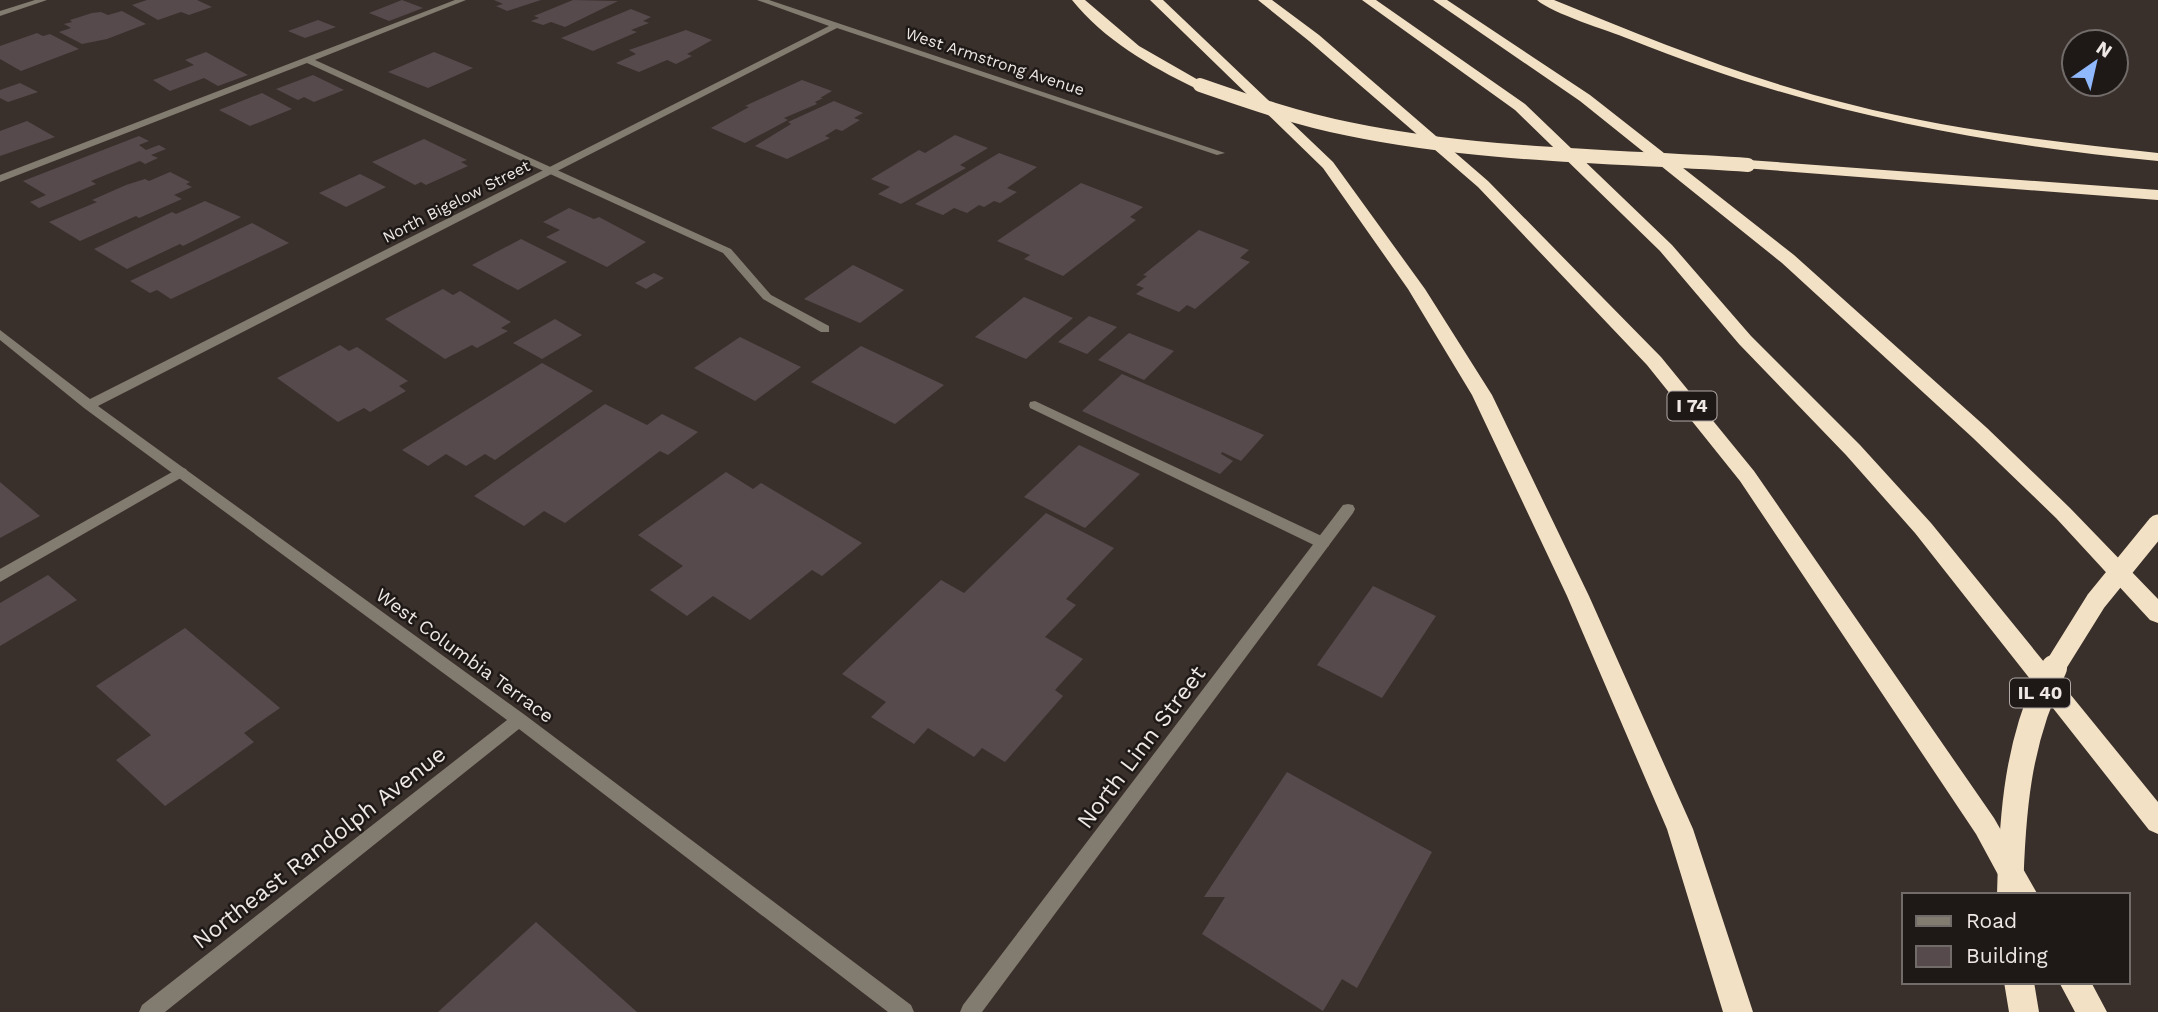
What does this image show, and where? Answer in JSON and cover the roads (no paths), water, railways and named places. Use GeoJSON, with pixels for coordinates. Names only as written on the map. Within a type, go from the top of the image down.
{"type":"FeatureCollection","features":[{"type":"Feature","properties":{"kind":"highway"},"geometry":{"type":"LineString","coordinates":[[1078,0],[1102,26],[1130,48],[1200,85],[1279,112],[1371,133],[1481,145],[2158,195]]}},
{"type":"Feature","properties":{"kind":"highway"},"geometry":{"type":"LineString","coordinates":[[1156,0],[1195,34],[1328,165],[1360,206],[1422,298],[1482,395],[1578,596],[1675,817],[1738,1012]]}},
{"type":"Feature","properties":{"kind":"highway","name":"I 74"},"geometry":{"type":"LineString","coordinates":[[1264,0],[1314,38],[1483,184],[1654,361],[1755,487],[1984,825],[2023,893]]}},
{"type":"Feature","properties":{"kind":"highway"},"geometry":{"type":"LineString","coordinates":[[1368,0],[1520,107],[1666,248],[1745,340],[1836,432],[1923,528],[2158,822]]}},
{"type":"Feature","properties":{"kind":"highway"},"geometry":{"type":"LineString","coordinates":[[1439,0],[1585,98],[1788,259],[1980,433],[2063,513],[2158,614]]}},
{"type":"Feature","properties":{"kind":"highway"},"geometry":{"type":"LineString","coordinates":[[1543,0],[1758,82],[1843,107],[2000,139],[2158,157]]}},
{"type":"Feature","properties":{"kind":"highway","name":"IL 40"},"geometry":{"type":"LineString","coordinates":[[2010,893],[2012,816],[2023,747],[2040,693],[2065,645],[2091,606],[2158,525]]}},
{"type":"Feature","properties":{"kind":"highway"},"geometry":{"type":"LineString","coordinates":[[2010,984],[2011,1012]]}},
{"type":"Feature","properties":{"kind":"highway"},"geometry":{"type":"LineString","coordinates":[[2019,984],[2024,1012]]}},
{"type":"Feature","properties":{"kind":"highway"},"geometry":{"type":"LineString","coordinates":[[2075,984],[2092,1012]]}},
{"type":"Feature","properties":{"kind":"street"},"geometry":{"type":"LineString","coordinates":[[0,14],[43,0]]}},
{"type":"Feature","properties":{"kind":"street"},"geometry":{"type":"LineString","coordinates":[[0,179],[462,0]]}},
{"type":"Feature","properties":{"kind":"street","name":"West Armstrong Avenue"},"geometry":{"type":"LineString","coordinates":[[761,0],[1220,153]]}},
{"type":"Feature","properties":{"kind":"street","name":"North Bigelow Street"},"geometry":{"type":"LineString","coordinates":[[89,405],[837,25]]}},
{"type":"Feature","properties":{"kind":"street"},"geometry":{"type":"LineString","coordinates":[[306,59],[727,251],[767,297],[825,329]]}},
{"type":"Feature","properties":{"kind":"street","name":"West Columbia Terrace"},"geometry":{"type":"LineString","coordinates":[[0,334],[89,405],[519,720],[904,1012]]}},
{"type":"Feature","properties":{"kind":"street"},"geometry":{"type":"LineString","coordinates":[[1035,405],[1323,543]]}},
{"type":"Feature","properties":{"kind":"street"},"geometry":{"type":"LineString","coordinates":[[0,576],[181,472]]}},
{"type":"Feature","properties":{"kind":"street","name":"North Linn Street"},"geometry":{"type":"LineString","coordinates":[[970,1012],[1348,509]]}},
{"type":"Feature","properties":{"kind":"street","name":"Northeast Randolph Avenue"},"geometry":{"type":"LineString","coordinates":[[149,1012],[519,720]]}}]}
